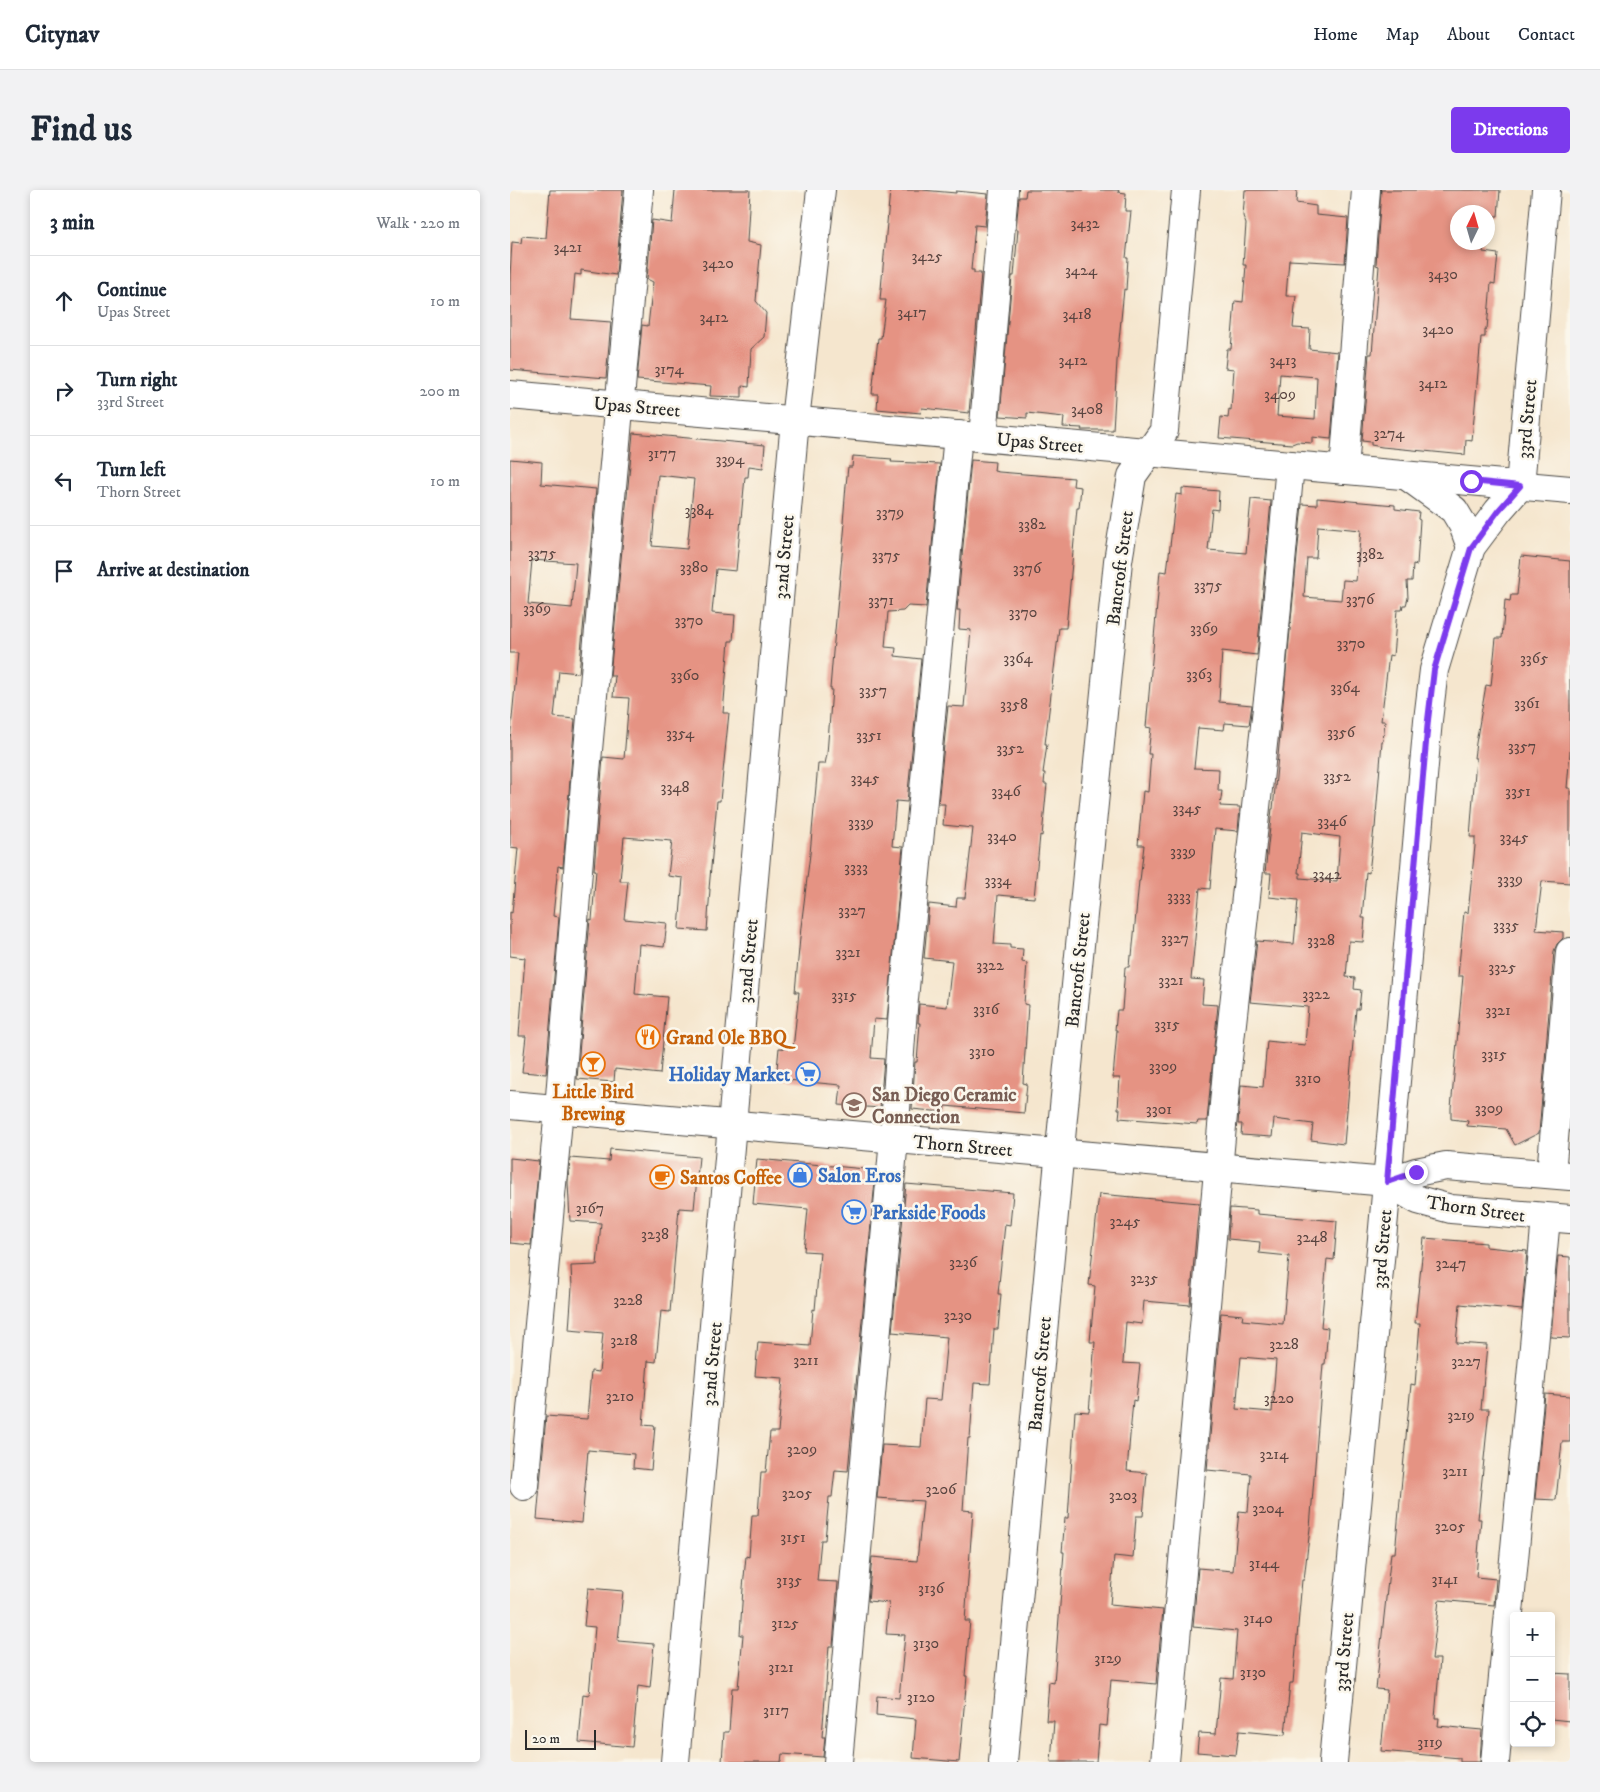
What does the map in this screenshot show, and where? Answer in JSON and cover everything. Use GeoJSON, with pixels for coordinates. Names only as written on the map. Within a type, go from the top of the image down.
{"type":"FeatureCollection","features":[{"type":"Feature","properties":{"kind":"street"},"geometry":{"type":"LineString","coordinates":[[524,1486],[559,1109],[585,783],[621,405],[639,190]]}},
{"type":"Feature","properties":{"kind":"street","name":"32nd Street"},"geometry":{"type":"LineString","coordinates":[[675,1762],[796,420],[821,190]]}},
{"type":"Feature","properties":{"kind":"street"},"geometry":{"type":"LineString","coordinates":[[838,1762],[894,1139],[903,1009],[970,436],[1004,190]]}},
{"type":"Feature","properties":{"kind":"street","name":"Bancroft Street"},"geometry":{"type":"LineString","coordinates":[[1003,1762],[1118,561],[1132,476],[1164,431],[1186,190]]}},
{"type":"Feature","properties":{"kind":"street"},"geometry":{"type":"LineString","coordinates":[[1344,470],[1366,190]]}},
{"type":"Feature","properties":{"kind":"street","name":"33rd Street"},"geometry":{"type":"LineString","coordinates":[[1333,1762],[1434,670],[1471,548],[1498,511],[1520,486],[1546,190]]}},
{"type":"Feature","properties":{"kind":"street","name":"Upas Street"},"geometry":{"type":"LineString","coordinates":[[510,395],[1570,490]]}},
{"type":"Feature","properties":{"kind":"street"},"geometry":{"type":"LineString","coordinates":[[1165,1762],[1229,1049],[1271,672],[1290,465]]}},
{"type":"Feature","properties":{"kind":"street"},"geometry":{"type":"LineString","coordinates":[[1405,476],[1454,510],[1463,525],[1471,548]]}},
{"type":"Feature","properties":{"kind":"street"},"geometry":{"type":"LineString","coordinates":[[1560,1175],[1570,952]]}},
{"type":"Feature","properties":{"kind":"street","name":"Thorn Street"},"geometry":{"type":"LineString","coordinates":[[510,1105],[1387,1182],[1416,1172],[1446,1166],[1560,1175]]}},
{"type":"Feature","properties":{"kind":"street","name":"Thorn Street"},"geometry":{"type":"LineString","coordinates":[[1387,1182],[1418,1200],[1451,1208],[1558,1218]]}},
{"type":"Feature","properties":{"kind":"street"},"geometry":{"type":"LineString","coordinates":[[1495,1762],[1558,1218]]}},
{"type":"Feature","properties":{"kind":"building"},"geometry":{"type":"Polygon","coordinates":[[[550,190],[623,190],[616,275],[581,270],[581,275],[575,274],[571,319],[611,322],[606,378],[510,370],[512,242],[521,243],[522,236],[546,238],[550,190]]]}},
{"type":"Feature","properties":{"kind":"building"},"geometry":{"type":"Polygon","coordinates":[[[675,190],[750,190],[747,242],[761,245],[756,301],[766,313],[764,337],[751,349],[749,387],[742,386],[742,397],[710,396],[711,386],[637,380],[642,325],[648,326],[653,282],[647,279],[652,220],[672,223],[675,190]]]}},
{"type":"Feature","properties":{"kind":"building"},"geometry":{"type":"Polygon","coordinates":[[[890,190],[956,193],[956,191],[988,194],[985,226],[975,225],[971,270],[974,270],[974,273],[981,273],[969,413],[922,408],[921,413],[877,409],[878,394],[872,394],[878,338],[881,338],[886,300],[880,300],[890,190]]]}},
{"type":"Feature","properties":{"kind":"building"},"geometry":{"type":"Polygon","coordinates":[[[1026,190],[1119,190],[1118,192],[1126,193],[1125,211],[1131,211],[1126,258],[1128,258],[1126,290],[1124,289],[1117,361],[1113,430],[1081,430],[1082,428],[1063,427],[1064,417],[1027,413],[1027,418],[1000,416],[1012,276],[1014,276],[1019,197],[1025,197],[1026,190]]]}},
{"type":"Feature","properties":{"kind":"building"},"geometry":{"type":"Polygon","coordinates":[[[1245,190],[1297,190],[1296,203],[1316,206],[1316,215],[1348,218],[1345,263],[1289,260],[1286,296],[1296,296],[1293,328],[1310,329],[1309,349],[1338,352],[1331,439],[1312,437],[1312,443],[1297,442],[1292,444],[1219,438],[1221,417],[1228,418],[1229,409],[1231,410],[1234,369],[1225,368],[1227,349],[1231,349],[1235,301],[1243,302],[1246,265],[1243,265],[1246,224],[1243,216],[1245,190]],[[1280,374],[1277,416],[1315,419],[1317,377],[1280,374]]]}},
{"type":"Feature","properties":{"kind":"building"},"geometry":{"type":"Polygon","coordinates":[[[1381,190],[1500,190],[1498,216],[1495,216],[1495,205],[1450,205],[1450,250],[1483,250],[1483,252],[1498,254],[1495,284],[1491,283],[1487,329],[1485,329],[1485,337],[1481,337],[1472,441],[1466,440],[1465,455],[1382,447],[1371,445],[1371,442],[1362,441],[1369,354],[1372,354],[1379,266],[1376,265],[1381,190]]]}},
{"type":"Feature","properties":{"kind":"building"},"geometry":{"type":"Polygon","coordinates":[[[633,433],[765,445],[763,468],[749,466],[748,477],[745,477],[736,571],[716,569],[712,613],[735,615],[733,641],[729,641],[723,713],[729,713],[720,801],[717,801],[707,931],[679,929],[683,878],[668,876],[672,841],[624,837],[620,881],[628,881],[624,919],[667,923],[664,947],[639,944],[635,994],[667,997],[660,1074],[615,1069],[614,1082],[577,1079],[590,919],[592,920],[603,757],[624,759],[629,698],[613,697],[615,676],[610,676],[633,433]],[[658,475],[652,546],[687,549],[694,479],[658,475]]]}},
{"type":"Feature","properties":{"kind":"building"},"geometry":{"type":"Polygon","coordinates":[[[853,456],[892,459],[891,462],[940,464],[926,607],[908,606],[903,611],[888,612],[885,647],[896,648],[895,656],[921,659],[907,802],[896,801],[892,846],[903,847],[887,1020],[874,1019],[871,1058],[884,1059],[880,1108],[839,1105],[841,1085],[776,1079],[779,1048],[793,1049],[799,992],[795,992],[801,927],[818,764],[825,764],[827,754],[832,689],[830,689],[845,523],[843,523],[846,485],[848,467],[852,467],[853,456]]]}},
{"type":"Feature","properties":{"kind":"building"},"geometry":{"type":"Polygon","coordinates":[[[510,459],[542,462],[541,484],[596,489],[579,673],[559,671],[554,717],[575,719],[563,867],[558,866],[553,916],[559,917],[546,1074],[522,1072],[526,1036],[519,1036],[525,958],[510,956],[510,912],[512,913],[518,848],[510,847],[510,740],[518,653],[510,653],[510,459]],[[532,560],[528,604],[572,608],[576,563],[532,560]]]}},
{"type":"Feature","properties":{"kind":"building"},"geometry":{"type":"Polygon","coordinates":[[[971,460],[995,462],[994,471],[999,472],[1074,478],[1073,486],[1081,487],[1079,508],[1077,508],[1066,628],[1059,628],[1045,744],[1047,744],[1043,773],[1045,773],[1044,784],[1047,784],[1034,898],[998,895],[994,944],[1010,945],[1010,948],[1023,949],[1022,962],[1027,963],[1024,1004],[1028,1005],[1023,1083],[1027,1084],[1024,1113],[945,1106],[944,1112],[912,1109],[920,1023],[918,1023],[919,1004],[947,1007],[952,961],[924,958],[929,904],[956,907],[957,898],[965,898],[973,828],[943,825],[945,804],[938,804],[948,706],[964,707],[971,630],[959,629],[960,610],[957,610],[971,460]]]}},
{"type":"Feature","properties":{"kind":"building"},"geometry":{"type":"Polygon","coordinates":[[[1182,488],[1219,491],[1218,510],[1212,509],[1208,550],[1246,553],[1251,499],[1271,501],[1257,655],[1222,651],[1219,702],[1252,705],[1249,725],[1225,723],[1224,730],[1198,728],[1194,768],[1219,769],[1218,791],[1222,791],[1220,806],[1240,807],[1238,831],[1215,829],[1210,889],[1200,888],[1191,979],[1204,980],[1202,1004],[1218,1005],[1207,1121],[1198,1121],[1197,1124],[1119,1118],[1120,1078],[1113,1078],[1117,1010],[1122,1010],[1125,967],[1129,967],[1130,956],[1132,956],[1144,845],[1138,845],[1143,791],[1148,792],[1151,754],[1148,754],[1151,728],[1146,727],[1160,571],[1167,572],[1176,494],[1182,495],[1182,488]]]}},
{"type":"Feature","properties":{"kind":"building"},"geometry":{"type":"Polygon","coordinates":[[[1317,498],[1395,505],[1395,509],[1419,512],[1418,519],[1420,520],[1417,565],[1413,564],[1412,581],[1407,581],[1408,598],[1406,605],[1403,605],[1402,610],[1397,610],[1393,656],[1389,655],[1381,721],[1385,721],[1375,828],[1369,873],[1366,872],[1362,918],[1365,918],[1363,942],[1349,941],[1346,977],[1355,978],[1354,989],[1361,990],[1359,1009],[1356,1009],[1344,1144],[1311,1140],[1313,1124],[1274,1119],[1272,1137],[1241,1135],[1242,1124],[1238,1124],[1241,1085],[1263,1087],[1267,1041],[1305,1045],[1308,1007],[1250,1002],[1257,941],[1294,944],[1298,900],[1269,897],[1271,873],[1265,873],[1273,809],[1302,504],[1317,505],[1317,498]],[[1318,526],[1316,558],[1307,558],[1304,597],[1341,600],[1343,580],[1356,581],[1361,530],[1318,526]],[[1302,832],[1298,873],[1300,873],[1300,878],[1337,881],[1340,837],[1302,832]]]}},
{"type":"Feature","properties":{"kind":"building"},"geometry":{"type":"Polygon","coordinates":[[[1521,556],[1570,561],[1570,752],[1567,788],[1570,788],[1570,883],[1542,881],[1536,930],[1563,932],[1563,938],[1557,944],[1554,951],[1539,1133],[1515,1145],[1506,1129],[1467,1126],[1468,1121],[1451,1119],[1451,1108],[1463,976],[1458,976],[1464,912],[1468,913],[1475,846],[1475,837],[1470,837],[1476,758],[1474,758],[1486,685],[1491,686],[1496,638],[1502,638],[1505,600],[1510,601],[1511,595],[1517,595],[1521,556]]]}},
{"type":"Feature","properties":{"kind":"building"},"geometry":{"type":"Polygon","coordinates":[[[610,1149],[699,1157],[694,1209],[679,1208],[670,1312],[661,1311],[656,1362],[648,1361],[643,1425],[655,1426],[651,1470],[633,1468],[634,1454],[588,1450],[582,1523],[537,1519],[546,1416],[587,1419],[591,1371],[599,1372],[603,1333],[569,1330],[572,1287],[571,1266],[597,1265],[601,1223],[570,1221],[568,1182],[570,1158],[609,1161],[610,1149]]]}},
{"type":"Feature","properties":{"kind":"building"},"geometry":{"type":"Polygon","coordinates":[[[510,1158],[539,1161],[531,1245],[510,1243],[510,1158]]]}},
{"type":"Feature","properties":{"kind":"building"},"geometry":{"type":"Polygon","coordinates":[[[757,1159],[876,1170],[848,1471],[835,1470],[832,1497],[829,1497],[825,1540],[821,1540],[817,1581],[838,1582],[833,1646],[829,1646],[822,1737],[825,1737],[823,1757],[782,1754],[781,1762],[722,1762],[724,1732],[729,1732],[732,1688],[738,1688],[743,1635],[740,1635],[743,1588],[746,1556],[749,1557],[752,1515],[758,1515],[761,1472],[766,1472],[770,1432],[778,1432],[783,1378],[755,1376],[758,1342],[810,1346],[820,1252],[804,1251],[808,1209],[753,1204],[757,1159]]]}},
{"type":"Feature","properties":{"kind":"building"},"geometry":{"type":"Polygon","coordinates":[[[906,1184],[1013,1193],[1010,1225],[1005,1224],[998,1294],[1001,1294],[998,1329],[994,1329],[990,1384],[974,1383],[970,1438],[968,1438],[963,1510],[973,1511],[965,1621],[970,1621],[959,1762],[913,1758],[916,1719],[876,1715],[877,1696],[899,1698],[905,1635],[886,1634],[889,1603],[868,1601],[872,1557],[917,1561],[923,1501],[877,1498],[882,1445],[921,1447],[925,1399],[941,1400],[947,1337],[892,1332],[906,1184]]]}},
{"type":"Feature","properties":{"kind":"building"},"geometry":{"type":"Polygon","coordinates":[[[1099,1194],[1199,1203],[1190,1305],[1144,1301],[1142,1324],[1126,1322],[1123,1363],[1140,1364],[1136,1401],[1133,1400],[1127,1471],[1147,1473],[1143,1516],[1136,1516],[1133,1558],[1114,1556],[1110,1605],[1163,1610],[1156,1684],[1111,1680],[1107,1726],[1099,1725],[1096,1762],[1051,1762],[1054,1721],[1046,1721],[1049,1682],[1054,1683],[1064,1552],[1062,1552],[1065,1518],[1068,1518],[1075,1411],[1089,1412],[1095,1342],[1090,1342],[1095,1286],[1089,1285],[1099,1194]]]}},
{"type":"Feature","properties":{"kind":"building"},"geometry":{"type":"Polygon","coordinates":[[[1230,1208],[1257,1210],[1257,1214],[1337,1221],[1334,1260],[1327,1259],[1321,1327],[1328,1328],[1325,1364],[1323,1364],[1310,1528],[1304,1580],[1302,1580],[1293,1683],[1290,1683],[1285,1735],[1239,1731],[1236,1755],[1197,1752],[1199,1733],[1216,1734],[1221,1678],[1233,1679],[1237,1631],[1193,1627],[1198,1568],[1233,1571],[1239,1511],[1248,1512],[1251,1474],[1207,1470],[1221,1313],[1243,1315],[1242,1320],[1283,1324],[1289,1256],[1259,1253],[1260,1242],[1228,1239],[1230,1208]],[[1241,1357],[1236,1409],[1272,1412],[1276,1360],[1241,1357]]]}},
{"type":"Feature","properties":{"kind":"building"},"geometry":{"type":"Polygon","coordinates":[[[1424,1238],[1486,1243],[1486,1247],[1527,1251],[1522,1310],[1460,1304],[1456,1343],[1487,1345],[1481,1409],[1489,1409],[1478,1519],[1481,1519],[1476,1577],[1496,1579],[1494,1605],[1439,1600],[1432,1659],[1440,1659],[1435,1718],[1439,1718],[1438,1726],[1482,1730],[1480,1762],[1460,1762],[1460,1758],[1381,1751],[1387,1690],[1376,1689],[1391,1553],[1395,1553],[1411,1384],[1415,1385],[1420,1323],[1415,1323],[1424,1238]]]}},
{"type":"Feature","properties":{"kind":"building"},"geometry":{"type":"Polygon","coordinates":[[[1558,1256],[1570,1257],[1570,1338],[1551,1337],[1558,1256]]]}},
{"type":"Feature","properties":{"kind":"building"},"geometry":{"type":"Polygon","coordinates":[[[1545,1394],[1570,1396],[1570,1442],[1562,1442],[1556,1500],[1535,1499],[1545,1394]]]}},
{"type":"Feature","properties":{"kind":"building"},"geometry":{"type":"Polygon","coordinates":[[[588,1588],[623,1591],[618,1641],[654,1644],[650,1688],[638,1686],[632,1747],[579,1742],[583,1694],[589,1695],[595,1627],[584,1626],[588,1588]]]}},
{"type":"Feature","properties":{"kind":"building"},"geometry":{"type":"Polygon","coordinates":[[[1555,1673],[1570,1674],[1570,1721],[1555,1719],[1555,1673]]]}},
{"type":"Feature","properties":{"kind":"place","name":"Grand Ole BBQ"},"geometry":{"type":"Point","coordinates":[648,1037]}},
{"type":"Feature","properties":{"kind":"place","name":"Little Bird Brewing"},"geometry":{"type":"Point","coordinates":[593,1064]}},
{"type":"Feature","properties":{"kind":"place","name":"Holiday Market"},"geometry":{"type":"Point","coordinates":[808,1074]}},
{"type":"Feature","properties":{"kind":"place","name":"San Diego Ceramic Connection"},"geometry":{"type":"Point","coordinates":[854,1105]}},
{"type":"Feature","properties":{"kind":"place","name":"Salon Eros"},"geometry":{"type":"Point","coordinates":[800,1175]}},
{"type":"Feature","properties":{"kind":"place","name":"Santos Coffee"},"geometry":{"type":"Point","coordinates":[662,1177]}},
{"type":"Feature","properties":{"kind":"place","name":"Parkside Foods"},"geometry":{"type":"Point","coordinates":[854,1212]}},
{"type":"Feature","properties":{"kind":"route"},"geometry":{"type":"LineString","coordinates":[[1416,1172],[1387,1182],[1434,670],[1471,548],[1498,511],[1520,486],[1471,481]]}}]}
